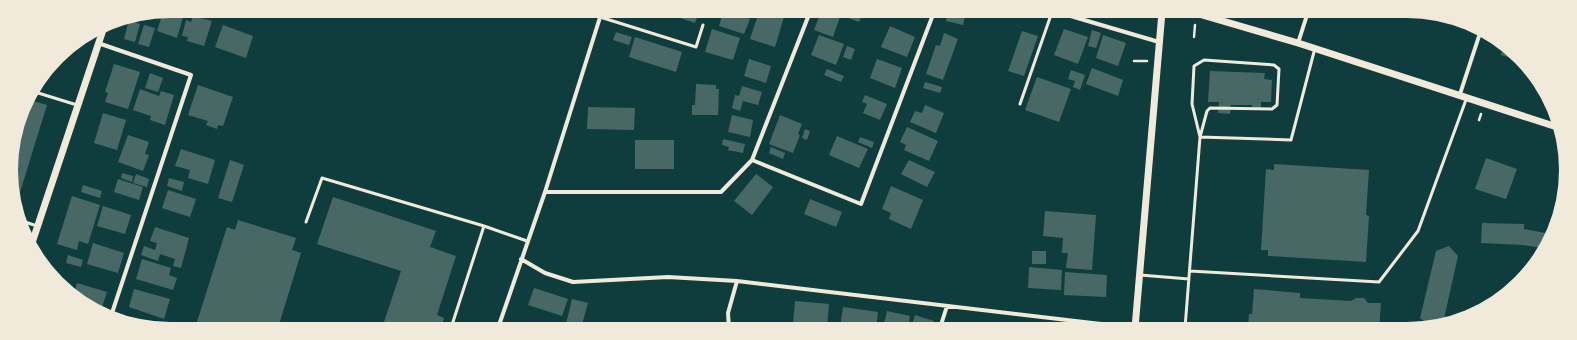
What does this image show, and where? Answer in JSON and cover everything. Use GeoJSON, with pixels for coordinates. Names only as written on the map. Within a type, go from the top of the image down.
{"type":"FeatureCollection","features":[{"type":"Feature","properties":{"kind":"street"},"geometry":{"type":"LineString","coordinates":[[500,322],[545,192],[600,18]]}},
{"type":"Feature","properties":{"kind":"street"},"geometry":{"type":"LineString","coordinates":[[545,192],[722,192],[752,160],[808,18]]}},
{"type":"Feature","properties":{"kind":"street"},"geometry":{"type":"LineString","coordinates":[[752,160],[861,204],[932,18]]}},
{"type":"Feature","properties":{"kind":"street"},"geometry":{"type":"LineString","coordinates":[[1077,18],[1159,42]]}},
{"type":"Feature","properties":{"kind":"street"},"geometry":{"type":"LineString","coordinates":[[1136,322],[1161,18]]}},
{"type":"Feature","properties":{"kind":"street"},"geometry":{"type":"LineString","coordinates":[[1213,18],[1315,48],[1460,94],[1552,125]]}},
{"type":"Feature","properties":{"kind":"street"},"geometry":{"type":"LineString","coordinates":[[1298,43],[1306,18]]}},
{"type":"Feature","properties":{"kind":"street"},"geometry":{"type":"LineString","coordinates":[[34,237],[101,35]]}},
{"type":"Feature","properties":{"kind":"street"},"geometry":{"type":"LineString","coordinates":[[1460,94],[1479,36]]}},
{"type":"Feature","properties":{"kind":"street"},"geometry":{"type":"LineString","coordinates":[[98,43],[191,75],[113,310]]}},
{"type":"Feature","properties":{"kind":"street"},"geometry":{"type":"LineString","coordinates":[[521,259],[545,273],[573,282],[668,277],[737,281],[1084,322]]}},
{"type":"Feature","properties":{"kind":"street"},"geometry":{"type":"LineString","coordinates":[[729,322],[728,313],[737,281]]}},
{"type":"Feature","properties":{"kind":"street"},"geometry":{"type":"LineString","coordinates":[[942,322],[947,306]]}},
{"type":"Feature","properties":{"kind":"lane"},"geometry":{"type":"LineString","coordinates":[[603,18],[696,47],[703,25]]}},
{"type":"Feature","properties":{"kind":"lane"},"geometry":{"type":"LineString","coordinates":[[1020,104],[1050,18]]}},
{"type":"Feature","properties":{"kind":"lane"},"geometry":{"type":"LineString","coordinates":[[1200,137],[1291,140],[1315,48]]}},
{"type":"Feature","properties":{"kind":"lane"},"geometry":{"type":"LineString","coordinates":[[1185,322],[1200,137],[1207,111],[1210,108],[1272,109],[1277,106],[1279,69],[1274,65],[1204,60],[1194,66],[1192,104],[1200,137]]}},
{"type":"Feature","properties":{"kind":"lane"},"geometry":{"type":"LineString","coordinates":[[39,93],[78,106]]}},
{"type":"Feature","properties":{"kind":"lane"},"geometry":{"type":"LineString","coordinates":[[1190,271],[1379,282],[1418,231],[1467,97]]}},
{"type":"Feature","properties":{"kind":"lane"},"geometry":{"type":"LineString","coordinates":[[306,222],[322,178],[484,226],[527,241]]}},
{"type":"Feature","properties":{"kind":"lane"},"geometry":{"type":"LineString","coordinates":[[28,223],[37,226]]}},
{"type":"Feature","properties":{"kind":"lane"},"geometry":{"type":"LineString","coordinates":[[453,322],[484,226]]}},
{"type":"Feature","properties":{"kind":"lane"},"geometry":{"type":"LineString","coordinates":[[1140,275],[1189,279]]}},
{"type":"Feature","properties":{"kind":"building"},"geometry":{"type":"Polygon","coordinates":[[[161,18],[183,18],[177,38],[157,31],[161,18]]]}},
{"type":"Feature","properties":{"kind":"building"},"geometry":{"type":"Polygon","coordinates":[[[192,18],[201,18],[212,21],[204,46],[187,41],[188,37],[182,36],[186,20],[191,22],[192,18]]]}},
{"type":"Feature","properties":{"kind":"building"},"geometry":{"type":"Polygon","coordinates":[[[680,18],[697,18],[695,23],[680,18]]]}},
{"type":"Feature","properties":{"kind":"building"},"geometry":{"type":"Polygon","coordinates":[[[721,18],[750,19],[744,34],[719,26],[721,18]]]}},
{"type":"Feature","properties":{"kind":"building"},"geometry":{"type":"Polygon","coordinates":[[[757,18],[784,18],[775,47],[750,39],[757,18]]]}},
{"type":"Feature","properties":{"kind":"building"},"geometry":{"type":"Polygon","coordinates":[[[819,18],[840,18],[833,37],[814,30],[819,18]]]}},
{"type":"Feature","properties":{"kind":"building"},"geometry":{"type":"Polygon","coordinates":[[[849,18],[861,18],[859,22],[849,18]]]}},
{"type":"Feature","properties":{"kind":"building"},"geometry":{"type":"Polygon","coordinates":[[[947,18],[964,18],[963,25],[946,21],[947,18]]]}},
{"type":"Feature","properties":{"kind":"building"},"geometry":{"type":"Polygon","coordinates":[[[135,22],[140,24],[135,42],[124,39],[128,24],[135,22]]]}},
{"type":"Feature","properties":{"kind":"building"},"geometry":{"type":"Polygon","coordinates":[[[144,25],[155,28],[149,47],[138,44],[144,25]]]}},
{"type":"Feature","properties":{"kind":"building"},"geometry":{"type":"Polygon","coordinates":[[[223,25],[253,36],[246,58],[215,47],[223,25]]]}},
{"type":"Feature","properties":{"kind":"building"},"geometry":{"type":"Polygon","coordinates":[[[890,26],[915,37],[907,57],[881,47],[890,26]]]}},
{"type":"Feature","properties":{"kind":"building"},"geometry":{"type":"Polygon","coordinates":[[[712,29],[740,38],[733,60],[705,52],[712,29]]]}},
{"type":"Feature","properties":{"kind":"building"},"geometry":{"type":"Polygon","coordinates":[[[1064,29],[1088,37],[1078,64],[1054,55],[1064,29]]]}},
{"type":"Feature","properties":{"kind":"building"},"geometry":{"type":"Polygon","coordinates":[[[1092,30],[1101,33],[1096,48],[1088,46],[1092,30]]]}},
{"type":"Feature","properties":{"kind":"building"},"geometry":{"type":"Polygon","coordinates":[[[1022,31],[1038,36],[1024,76],[1008,71],[1022,31]]]}},
{"type":"Feature","properties":{"kind":"building"},"geometry":{"type":"Polygon","coordinates":[[[616,32],[632,37],[629,45],[613,40],[616,32]]]}},
{"type":"Feature","properties":{"kind":"building"},"geometry":{"type":"Polygon","coordinates":[[[944,33],[958,39],[943,80],[926,74],[936,45],[940,46],[944,33]]]}},
{"type":"Feature","properties":{"kind":"building"},"geometry":{"type":"Polygon","coordinates":[[[819,35],[844,44],[836,65],[811,55],[819,35]]]}},
{"type":"Feature","properties":{"kind":"building"},"geometry":{"type":"Polygon","coordinates":[[[1103,35],[1126,43],[1118,66],[1096,58],[1103,35]]]}},
{"type":"Feature","properties":{"kind":"building"},"geometry":{"type":"Polygon","coordinates":[[[635,37],[682,52],[676,72],[629,57],[635,37]]]}},
{"type":"Feature","properties":{"kind":"building"},"geometry":{"type":"Polygon","coordinates":[[[847,46],[855,49],[851,60],[843,57],[847,46]]]}},
{"type":"Feature","properties":{"kind":"building"},"geometry":{"type":"Polygon","coordinates":[[[1502,51],[1508,57],[1501,55],[1502,51]]]}},
{"type":"Feature","properties":{"kind":"building"},"geometry":{"type":"Polygon","coordinates":[[[749,59],[771,66],[766,83],[744,76],[749,59]]]}},
{"type":"Feature","properties":{"kind":"building"},"geometry":{"type":"Polygon","coordinates":[[[877,59],[902,68],[895,88],[870,78],[877,59]]]}},
{"type":"Feature","properties":{"kind":"building"},"geometry":{"type":"Polygon","coordinates":[[[114,64],[140,72],[128,109],[105,102],[108,93],[105,92],[114,64]]]}},
{"type":"Feature","properties":{"kind":"building"},"geometry":{"type":"Polygon","coordinates":[[[1092,68],[1123,80],[1118,96],[1086,84],[1092,68]]]}},
{"type":"Feature","properties":{"kind":"building"},"geometry":{"type":"Polygon","coordinates":[[[827,69],[844,76],[841,82],[824,75],[827,69]]]}},
{"type":"Feature","properties":{"kind":"building"},"geometry":{"type":"Polygon","coordinates":[[[1071,70],[1085,75],[1080,90],[1073,87],[1075,81],[1068,79],[1071,70]]]}},
{"type":"Feature","properties":{"kind":"building"},"geometry":{"type":"Polygon","coordinates":[[[1210,71],[1265,73],[1264,79],[1272,80],[1271,102],[1261,102],[1261,110],[1252,110],[1252,105],[1231,105],[1230,114],[1218,113],[1219,102],[1208,102],[1210,71]]]}},
{"type":"Feature","properties":{"kind":"building"},"geometry":{"type":"Polygon","coordinates":[[[150,73],[163,78],[158,92],[145,88],[150,73]]]}},
{"type":"Feature","properties":{"kind":"building"},"geometry":{"type":"Polygon","coordinates":[[[1037,77],[1071,89],[1059,122],[1025,110],[1037,77]]]}},
{"type":"Feature","properties":{"kind":"building"},"geometry":{"type":"Polygon","coordinates":[[[925,82],[942,87],[940,93],[923,88],[925,82]]]}},
{"type":"Feature","properties":{"kind":"building"},"geometry":{"type":"Polygon","coordinates":[[[696,84],[716,85],[716,89],[719,89],[718,115],[692,115],[692,105],[695,105],[696,84]]]}},
{"type":"Feature","properties":{"kind":"building"},"geometry":{"type":"Polygon","coordinates":[[[198,85],[233,97],[223,126],[218,125],[217,129],[206,125],[208,121],[188,115],[198,85]]]}},
{"type":"Feature","properties":{"kind":"building"},"geometry":{"type":"Polygon","coordinates":[[[742,86],[762,92],[758,105],[743,101],[740,111],[732,108],[735,95],[739,96],[742,86]]]}},
{"type":"Feature","properties":{"kind":"building"},"geometry":{"type":"Polygon","coordinates":[[[140,89],[159,96],[161,91],[174,95],[165,125],[150,120],[151,116],[133,110],[140,89]]]}},
{"type":"Feature","properties":{"kind":"building"},"geometry":{"type":"Polygon","coordinates":[[[865,95],[887,104],[880,120],[863,113],[867,104],[862,102],[865,95]]]}},
{"type":"Feature","properties":{"kind":"building"},"geometry":{"type":"Polygon","coordinates":[[[35,101],[47,105],[20,193],[18,160],[26,121],[35,101]]]}},
{"type":"Feature","properties":{"kind":"building"},"geometry":{"type":"Polygon","coordinates":[[[925,105],[944,113],[936,133],[910,122],[915,111],[922,113],[925,105]]]}},
{"type":"Feature","properties":{"kind":"building"},"geometry":{"type":"Polygon","coordinates":[[[588,107],[635,108],[634,130],[587,129],[588,107]]]}},
{"type":"Feature","properties":{"kind":"building"},"geometry":{"type":"Polygon","coordinates":[[[103,113],[126,120],[117,150],[94,143],[103,113]]]}},
{"type":"Feature","properties":{"kind":"building"},"geometry":{"type":"Polygon","coordinates":[[[732,115],[753,120],[750,137],[728,132],[732,115]]]}},
{"type":"Feature","properties":{"kind":"building"},"geometry":{"type":"Polygon","coordinates":[[[780,115],[802,124],[798,134],[800,135],[793,153],[769,144],[780,115]]]}},
{"type":"Feature","properties":{"kind":"building"},"geometry":{"type":"Polygon","coordinates":[[[907,127],[938,141],[929,161],[904,150],[906,145],[900,142],[907,127]]]}},
{"type":"Feature","properties":{"kind":"building"},"geometry":{"type":"Polygon","coordinates":[[[805,129],[810,131],[807,140],[802,138],[805,129]]]}},
{"type":"Feature","properties":{"kind":"building"},"geometry":{"type":"Polygon","coordinates":[[[128,135],[149,142],[145,154],[149,155],[143,171],[118,162],[128,135]]]}},
{"type":"Feature","properties":{"kind":"building"},"geometry":{"type":"Polygon","coordinates":[[[837,136],[868,149],[859,168],[829,155],[837,136]]]}},
{"type":"Feature","properties":{"kind":"building"},"geometry":{"type":"Polygon","coordinates":[[[860,137],[874,142],[872,148],[858,142],[860,137]]]}},
{"type":"Feature","properties":{"kind":"building"},"geometry":{"type":"Polygon","coordinates":[[[723,139],[745,144],[743,153],[728,150],[729,147],[722,145],[723,139]]]}},
{"type":"Feature","properties":{"kind":"building"},"geometry":{"type":"Polygon","coordinates":[[[635,140],[674,140],[674,169],[635,169],[635,140]]]}},
{"type":"Feature","properties":{"kind":"building"},"geometry":{"type":"Polygon","coordinates":[[[771,147],[785,153],[783,159],[769,153],[771,147]]]}},
{"type":"Feature","properties":{"kind":"building"},"geometry":{"type":"Polygon","coordinates":[[[181,149],[215,160],[208,184],[188,178],[190,170],[175,166],[181,149]]]}},
{"type":"Feature","properties":{"kind":"building"},"geometry":{"type":"Polygon","coordinates":[[[1486,158],[1517,169],[1506,199],[1475,189],[1486,158]]]}},
{"type":"Feature","properties":{"kind":"building"},"geometry":{"type":"Polygon","coordinates":[[[230,160],[244,165],[232,202],[218,198],[230,160]]]}},
{"type":"Feature","properties":{"kind":"building"},"geometry":{"type":"Polygon","coordinates":[[[909,160],[935,172],[927,187],[901,174],[909,160]]]}},
{"type":"Feature","properties":{"kind":"building"},"geometry":{"type":"Polygon","coordinates":[[[1274,164],[1369,170],[1366,215],[1369,216],[1366,262],[1268,256],[1268,250],[1261,250],[1266,169],[1274,170],[1274,164]]]}},
{"type":"Feature","properties":{"kind":"building"},"geometry":{"type":"Polygon","coordinates":[[[122,173],[133,176],[132,182],[121,178],[122,173]]]}},
{"type":"Feature","properties":{"kind":"building"},"geometry":{"type":"Polygon","coordinates":[[[136,174],[149,179],[147,187],[133,183],[136,174]]]}},
{"type":"Feature","properties":{"kind":"building"},"geometry":{"type":"Polygon","coordinates":[[[756,174],[773,187],[752,215],[734,201],[756,174]]]}},
{"type":"Feature","properties":{"kind":"building"},"geometry":{"type":"Polygon","coordinates":[[[169,178],[184,182],[182,191],[167,186],[169,178]]]}},
{"type":"Feature","properties":{"kind":"building"},"geometry":{"type":"Polygon","coordinates":[[[118,179],[143,187],[139,200],[114,192],[118,179]]]}},
{"type":"Feature","properties":{"kind":"building"},"geometry":{"type":"Polygon","coordinates":[[[83,185],[102,191],[100,198],[81,192],[83,185]]]}},
{"type":"Feature","properties":{"kind":"building"},"geometry":{"type":"Polygon","coordinates":[[[891,186],[923,200],[911,229],[889,219],[891,213],[882,209],[891,186]]]}},
{"type":"Feature","properties":{"kind":"building"},"geometry":{"type":"Polygon","coordinates":[[[168,190],[196,199],[190,217],[162,208],[168,190]]]}},
{"type":"Feature","properties":{"kind":"building"},"geometry":{"type":"Polygon","coordinates":[[[72,196],[100,205],[88,244],[79,241],[77,250],[57,244],[72,196]]]}},
{"type":"Feature","properties":{"kind":"building"},"geometry":{"type":"Polygon","coordinates":[[[333,197],[436,231],[430,247],[456,256],[437,315],[444,318],[443,322],[384,322],[401,271],[317,244],[333,197]]]}},
{"type":"Feature","properties":{"kind":"building"},"geometry":{"type":"Polygon","coordinates":[[[810,199],[842,212],[836,227],[804,214],[810,199]]]}},
{"type":"Feature","properties":{"kind":"building"},"geometry":{"type":"Polygon","coordinates":[[[103,206],[131,215],[125,234],[97,226],[103,206]]]}},
{"type":"Feature","properties":{"kind":"building"},"geometry":{"type":"Polygon","coordinates":[[[1045,211],[1096,215],[1092,270],[1066,268],[1068,253],[1062,253],[1063,238],[1043,236],[1045,211]]]}},
{"type":"Feature","properties":{"kind":"building"},"geometry":{"type":"Polygon","coordinates":[[[238,220],[296,238],[292,250],[301,253],[280,322],[197,322],[227,227],[235,230],[238,220]]]}},
{"type":"Feature","properties":{"kind":"building"},"geometry":{"type":"Polygon","coordinates":[[[1482,223],[1524,224],[1524,229],[1545,233],[1538,247],[1481,243],[1482,223]]]}},
{"type":"Feature","properties":{"kind":"building"},"geometry":{"type":"Polygon","coordinates":[[[155,227],[189,238],[181,268],[173,266],[175,259],[160,254],[158,261],[141,255],[144,246],[155,250],[157,243],[150,241],[155,227]]]}},
{"type":"Feature","properties":{"kind":"building"},"geometry":{"type":"Polygon","coordinates":[[[93,243],[124,253],[118,273],[87,264],[93,243]]]}},
{"type":"Feature","properties":{"kind":"building"},"geometry":{"type":"Polygon","coordinates":[[[1449,246],[1458,256],[1444,317],[1424,321],[1420,318],[1436,251],[1449,246]]]}},
{"type":"Feature","properties":{"kind":"building"},"geometry":{"type":"Polygon","coordinates":[[[1032,251],[1046,251],[1046,264],[1032,264],[1032,251]]]}},
{"type":"Feature","properties":{"kind":"building"},"geometry":{"type":"Polygon","coordinates":[[[68,255],[83,260],[81,267],[66,263],[68,255]]]}},
{"type":"Feature","properties":{"kind":"building"},"geometry":{"type":"Polygon","coordinates":[[[142,259],[171,268],[169,275],[177,278],[173,290],[136,279],[142,259]]]}},
{"type":"Feature","properties":{"kind":"building"},"geometry":{"type":"Polygon","coordinates":[[[1029,267],[1062,270],[1061,290],[1028,288],[1029,267]]]}},
{"type":"Feature","properties":{"kind":"building"},"geometry":{"type":"Polygon","coordinates":[[[1065,272],[1107,275],[1106,297],[1064,295],[1065,272]]]}},
{"type":"Feature","properties":{"kind":"building"},"geometry":{"type":"Polygon","coordinates":[[[77,283],[107,292],[102,306],[75,289],[77,283]]]}},
{"type":"Feature","properties":{"kind":"building"},"geometry":{"type":"Polygon","coordinates":[[[534,288],[568,299],[562,316],[528,305],[534,288]]]}},
{"type":"Feature","properties":{"kind":"building"},"geometry":{"type":"Polygon","coordinates":[[[134,289],[170,299],[164,319],[129,307],[134,289]]]}},
{"type":"Feature","properties":{"kind":"building"},"geometry":{"type":"Polygon","coordinates":[[[1254,289],[1300,293],[1300,298],[1351,301],[1356,298],[1364,298],[1368,303],[1381,303],[1380,322],[1248,322],[1249,314],[1252,314],[1254,289]]]}},
{"type":"Feature","properties":{"kind":"building"},"geometry":{"type":"Polygon","coordinates":[[[572,299],[588,303],[583,322],[566,322],[572,299]]]}},
{"type":"Feature","properties":{"kind":"building"},"geometry":{"type":"Polygon","coordinates":[[[795,301],[829,304],[827,322],[793,322],[795,301]]]}},
{"type":"Feature","properties":{"kind":"building"},"geometry":{"type":"Polygon","coordinates":[[[843,307],[878,312],[877,322],[841,322],[843,307]]]}},
{"type":"Feature","properties":{"kind":"building"},"geometry":{"type":"Polygon","coordinates":[[[887,311],[910,316],[909,322],[884,322],[887,311]]]}},
{"type":"Feature","properties":{"kind":"building"},"geometry":{"type":"Polygon","coordinates":[[[915,315],[934,321],[934,322],[913,322],[915,315]]]}}]}
